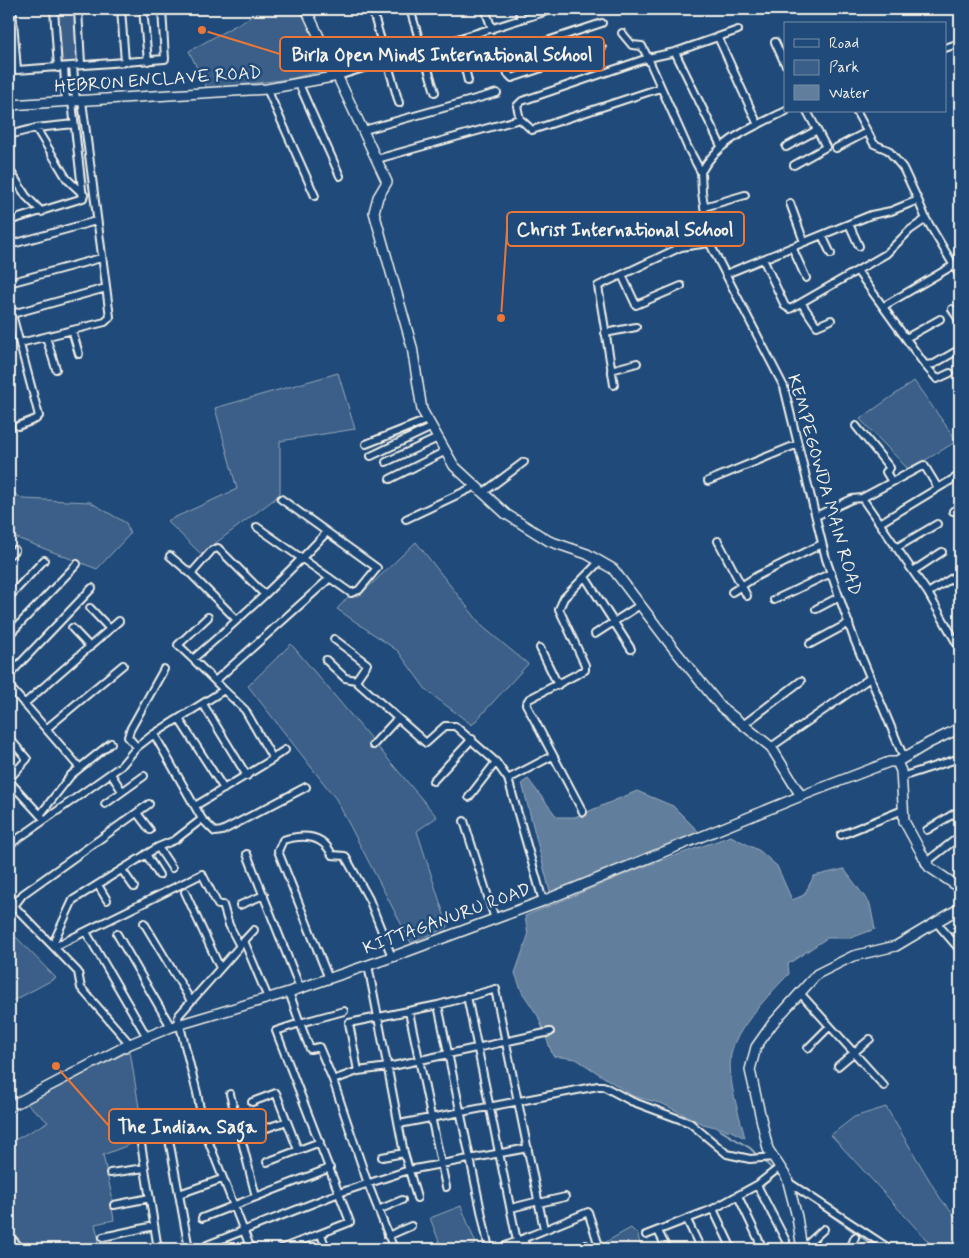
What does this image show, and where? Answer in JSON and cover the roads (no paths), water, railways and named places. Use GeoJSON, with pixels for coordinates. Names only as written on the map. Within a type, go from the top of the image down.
{"type":"FeatureCollection","features":[{"type":"Feature","properties":{"kind":"main road"},"geometry":{"type":"LineString","coordinates":[[306,9],[387,182],[378,197],[374,212],[412,347],[422,410],[454,466],[506,514],[549,540],[587,554],[613,568],[721,707],[771,747],[801,796]]}},
{"type":"Feature","properties":{"kind":"main road","name":"HEBRON ENCLAVE ROAD"},"geometry":{"type":"LineString","coordinates":[[9,105],[267,89],[338,76]]}},
{"type":"Feature","properties":{"kind":"main road","name":"KITTAGANURU ROAD"},"geometry":{"type":"LineString","coordinates":[[9,1107],[147,1037],[175,1026],[289,992],[392,957],[543,901],[801,796],[889,762],[900,760],[960,728]]}},
{"type":"Feature","properties":{"kind":"main road"},"geometry":{"type":"LineString","coordinates":[[900,760],[904,821],[929,867],[960,888]]}},
{"type":"Feature","properties":{"kind":"main road"},"geometry":{"type":"LineString","coordinates":[[802,1249],[798,1217],[788,1182],[768,1149],[750,1070],[756,1047],[817,974],[853,956],[896,946],[960,908]]}},
{"type":"Feature","properties":{"kind":"street"},"geometry":{"type":"LineString","coordinates":[[12,9],[17,70]]}},
{"type":"Feature","properties":{"kind":"street"},"geometry":{"type":"LineString","coordinates":[[20,343],[105,322],[110,317],[96,221],[74,102],[61,68],[54,9]]}},
{"type":"Feature","properties":{"kind":"street"},"geometry":{"type":"LineString","coordinates":[[78,9],[81,64]]}},
{"type":"Feature","properties":{"kind":"street"},"geometry":{"type":"LineString","coordinates":[[121,9],[125,62]]}},
{"type":"Feature","properties":{"kind":"street"},"geometry":{"type":"LineString","coordinates":[[144,9],[148,61]]}},
{"type":"Feature","properties":{"kind":"street"},"geometry":{"type":"LineString","coordinates":[[9,68],[17,70],[61,68],[81,64],[148,61],[166,58],[162,9]]}},
{"type":"Feature","properties":{"kind":"street"},"geometry":{"type":"LineString","coordinates":[[372,9],[399,102]]}},
{"type":"Feature","properties":{"kind":"street"},"geometry":{"type":"LineString","coordinates":[[410,9],[435,92]]}},
{"type":"Feature","properties":{"kind":"street"},"geometry":{"type":"LineString","coordinates":[[485,9],[492,28]]}},
{"type":"Feature","properties":{"kind":"street"},"geometry":{"type":"LineString","coordinates":[[518,9],[522,19]]}},
{"type":"Feature","properties":{"kind":"street"},"geometry":{"type":"LineString","coordinates":[[338,76],[554,9]]}},
{"type":"Feature","properties":{"kind":"street"},"geometry":{"type":"LineString","coordinates":[[465,68],[602,23]]}},
{"type":"Feature","properties":{"kind":"street"},"geometry":{"type":"LineString","coordinates":[[660,88],[532,130],[520,119],[517,106],[522,101],[648,58],[675,52],[738,30]]}},
{"type":"Feature","properties":{"kind":"street"},"geometry":{"type":"LineString","coordinates":[[622,33],[632,45],[642,46],[648,58]]}},
{"type":"Feature","properties":{"kind":"street"},"geometry":{"type":"LineString","coordinates":[[718,37],[758,125]]}},
{"type":"Feature","properties":{"kind":"street"},"geometry":{"type":"LineString","coordinates":[[458,39],[468,81]]}},
{"type":"Feature","properties":{"kind":"street"},"geometry":{"type":"LineString","coordinates":[[776,42],[784,62]]}},
{"type":"Feature","properties":{"kind":"street"},"geometry":{"type":"LineString","coordinates":[[946,48],[960,43]]}},
{"type":"Feature","properties":{"kind":"street"},"geometry":{"type":"LineString","coordinates":[[502,56],[508,74],[512,78],[602,48]]}},
{"type":"Feature","properties":{"kind":"street"},"geometry":{"type":"LineString","coordinates":[[675,52],[721,146]]}},
{"type":"Feature","properties":{"kind":"street","name":"KEMPEGOWDA MAIN ROAD"},"geometry":{"type":"LineString","coordinates":[[648,58],[660,88],[701,172],[710,243],[784,387],[822,544],[831,573],[900,760]]}},
{"type":"Feature","properties":{"kind":"street"},"geometry":{"type":"LineString","coordinates":[[9,222],[80,201],[84,195],[74,124],[73,66]]}},
{"type":"Feature","properties":{"kind":"street"},"geometry":{"type":"LineString","coordinates":[[299,84],[340,176]]}},
{"type":"Feature","properties":{"kind":"street"},"geometry":{"type":"LineString","coordinates":[[267,89],[315,196]]}},
{"type":"Feature","properties":{"kind":"street"},"geometry":{"type":"LineString","coordinates":[[364,130],[498,93]]}},
{"type":"Feature","properties":{"kind":"street"},"geometry":{"type":"LineString","coordinates":[[701,172],[709,158],[721,146],[736,136],[784,112]]}},
{"type":"Feature","properties":{"kind":"street"},"geometry":{"type":"LineString","coordinates":[[794,165],[825,149],[826,146],[808,112]]}},
{"type":"Feature","properties":{"kind":"street"},"geometry":{"type":"LineString","coordinates":[[857,112],[874,144],[888,150],[903,168],[926,219],[960,276]]}},
{"type":"Feature","properties":{"kind":"street"},"geometry":{"type":"LineString","coordinates":[[377,160],[520,119]]}},
{"type":"Feature","properties":{"kind":"street"},"geometry":{"type":"LineString","coordinates":[[9,135],[36,128],[74,124]]}},
{"type":"Feature","properties":{"kind":"street"},"geometry":{"type":"LineString","coordinates":[[36,128],[67,179],[84,195]]}},
{"type":"Feature","properties":{"kind":"street"},"geometry":{"type":"LineString","coordinates":[[786,147],[817,130]]}},
{"type":"Feature","properties":{"kind":"street"},"geometry":{"type":"LineString","coordinates":[[836,148],[867,132]]}},
{"type":"Feature","properties":{"kind":"street"},"geometry":{"type":"LineString","coordinates":[[9,169],[26,196],[42,212]]}},
{"type":"Feature","properties":{"kind":"street"},"geometry":{"type":"LineString","coordinates":[[704,207],[745,195]]}},
{"type":"Feature","properties":{"kind":"street"},"geometry":{"type":"LineString","coordinates":[[726,274],[849,224],[918,200]]}},
{"type":"Feature","properties":{"kind":"street"},"geometry":{"type":"LineString","coordinates":[[790,203],[804,242]]}},
{"type":"Feature","properties":{"kind":"street"},"geometry":{"type":"LineString","coordinates":[[763,259],[786,308],[793,309],[890,252],[910,230],[926,219]]}},
{"type":"Feature","properties":{"kind":"street"},"geometry":{"type":"LineString","coordinates":[[9,245],[96,221]]}},
{"type":"Feature","properties":{"kind":"street"},"geometry":{"type":"LineString","coordinates":[[849,224],[859,246]]}},
{"type":"Feature","properties":{"kind":"street"},"geometry":{"type":"LineString","coordinates":[[822,235],[831,254]]}},
{"type":"Feature","properties":{"kind":"street"},"geometry":{"type":"LineString","coordinates":[[614,385],[598,288],[600,285],[681,248],[710,243]]}},
{"type":"Feature","properties":{"kind":"street"},"geometry":{"type":"LineString","coordinates":[[792,247],[806,278]]}},
{"type":"Feature","properties":{"kind":"street"},"geometry":{"type":"LineString","coordinates":[[9,283],[101,258]]}},
{"type":"Feature","properties":{"kind":"street"},"geometry":{"type":"LineString","coordinates":[[884,306],[954,265]]}},
{"type":"Feature","properties":{"kind":"street"},"geometry":{"type":"LineString","coordinates":[[858,272],[937,379],[950,373]]}},
{"type":"Feature","properties":{"kind":"street"},"geometry":{"type":"LineString","coordinates":[[622,275],[636,305],[681,286]]}},
{"type":"Feature","properties":{"kind":"street"},"geometry":{"type":"LineString","coordinates":[[12,314],[106,288]]}},
{"type":"Feature","properties":{"kind":"street"},"geometry":{"type":"LineString","coordinates":[[9,303],[39,416],[18,426]]}},
{"type":"Feature","properties":{"kind":"street"},"geometry":{"type":"LineString","coordinates":[[802,304],[817,326],[831,320]]}},
{"type":"Feature","properties":{"kind":"street"},"geometry":{"type":"LineString","coordinates":[[952,309],[960,322]]}},
{"type":"Feature","properties":{"kind":"street"},"geometry":{"type":"LineString","coordinates":[[906,338],[940,319]]}},
{"type":"Feature","properties":{"kind":"street"},"geometry":{"type":"LineString","coordinates":[[605,333],[636,327]]}},
{"type":"Feature","properties":{"kind":"street"},"geometry":{"type":"LineString","coordinates":[[72,330],[79,354]]}},
{"type":"Feature","properties":{"kind":"street"},"geometry":{"type":"LineString","coordinates":[[46,337],[56,369]]}},
{"type":"Feature","properties":{"kind":"street"},"geometry":{"type":"LineString","coordinates":[[925,365],[934,364],[960,348]]}},
{"type":"Feature","properties":{"kind":"street"},"geometry":{"type":"LineString","coordinates":[[612,370],[637,363]]}},
{"type":"Feature","properties":{"kind":"street"},"geometry":{"type":"LineString","coordinates":[[366,444],[429,423]]}},
{"type":"Feature","properties":{"kind":"street"},"geometry":{"type":"LineString","coordinates":[[371,456],[429,423]]}},
{"type":"Feature","properties":{"kind":"street"},"geometry":{"type":"LineString","coordinates":[[856,426],[890,468],[886,472],[892,482]]}},
{"type":"Feature","properties":{"kind":"street"},"geometry":{"type":"LineString","coordinates":[[386,462],[438,438]]}},
{"type":"Feature","properties":{"kind":"street"},"geometry":{"type":"LineString","coordinates":[[708,481],[798,444]]}},
{"type":"Feature","properties":{"kind":"street"},"geometry":{"type":"LineString","coordinates":[[390,479],[446,451]]}},
{"type":"Feature","properties":{"kind":"street"},"geometry":{"type":"LineString","coordinates":[[484,492],[524,462]]}},
{"type":"Feature","properties":{"kind":"street"},"geometry":{"type":"LineString","coordinates":[[816,516],[852,499],[862,498],[924,465],[938,488]]}},
{"type":"Feature","properties":{"kind":"street"},"geometry":{"type":"LineString","coordinates":[[880,523],[960,475]]}},
{"type":"Feature","properties":{"kind":"street"},"geometry":{"type":"LineString","coordinates":[[406,519],[476,486]]}},
{"type":"Feature","properties":{"kind":"street"},"geometry":{"type":"LineString","coordinates":[[862,498],[928,593],[960,649]]}},
{"type":"Feature","properties":{"kind":"street"},"geometry":{"type":"LineString","coordinates":[[257,527],[351,593],[355,593],[377,568],[280,499]]}},
{"type":"Feature","properties":{"kind":"street"},"geometry":{"type":"LineString","coordinates":[[953,511],[960,507]]}},
{"type":"Feature","properties":{"kind":"street"},"geometry":{"type":"LineString","coordinates":[[896,548],[937,524]]}},
{"type":"Feature","properties":{"kind":"street"},"geometry":{"type":"LineString","coordinates":[[193,658],[264,594],[285,578],[327,532]]}},
{"type":"Feature","properties":{"kind":"street"},"geometry":{"type":"LineString","coordinates":[[718,541],[748,596]]}},
{"type":"Feature","properties":{"kind":"street"},"geometry":{"type":"LineString","coordinates":[[732,592],[822,544]]}},
{"type":"Feature","properties":{"kind":"street"},"geometry":{"type":"LineString","coordinates":[[191,574],[212,550],[218,548],[264,594]]}},
{"type":"Feature","properties":{"kind":"street"},"geometry":{"type":"LineString","coordinates":[[9,555],[15,550]]}},
{"type":"Feature","properties":{"kind":"street"},"geometry":{"type":"LineString","coordinates":[[913,572],[942,552]]}},
{"type":"Feature","properties":{"kind":"street"},"geometry":{"type":"LineString","coordinates":[[170,556],[237,620]]}},
{"type":"Feature","properties":{"kind":"street"},"geometry":{"type":"LineString","coordinates":[[9,597],[44,560]]}},
{"type":"Feature","properties":{"kind":"street"},"geometry":{"type":"LineString","coordinates":[[583,812],[552,756],[527,701],[582,673],[586,668],[559,609],[564,598],[600,561]]}},
{"type":"Feature","properties":{"kind":"street"},"geometry":{"type":"LineString","coordinates":[[9,635],[77,564]]}},
{"type":"Feature","properties":{"kind":"street"},"geometry":{"type":"LineString","coordinates":[[774,600],[831,573]]}},
{"type":"Feature","properties":{"kind":"street"},"geometry":{"type":"LineString","coordinates":[[928,593],[960,573]]}},
{"type":"Feature","properties":{"kind":"street"},"geometry":{"type":"LineString","coordinates":[[584,577],[631,649]]}},
{"type":"Feature","properties":{"kind":"street"},"geometry":{"type":"LineString","coordinates":[[215,680],[330,578]]}},
{"type":"Feature","properties":{"kind":"street"},"geometry":{"type":"LineString","coordinates":[[9,675],[92,588]]}},
{"type":"Feature","properties":{"kind":"street"},"geometry":{"type":"LineString","coordinates":[[816,609],[839,597]]}},
{"type":"Feature","properties":{"kind":"street"},"geometry":{"type":"LineString","coordinates":[[595,634],[640,605]]}},
{"type":"Feature","properties":{"kind":"street"},"geometry":{"type":"LineString","coordinates":[[90,608],[110,629]]}},
{"type":"Feature","properties":{"kind":"street"},"geometry":{"type":"LineString","coordinates":[[208,617],[178,645],[245,710],[274,757]]}},
{"type":"Feature","properties":{"kind":"street"},"geometry":{"type":"LineString","coordinates":[[24,704],[119,621]]}},
{"type":"Feature","properties":{"kind":"street"},"geometry":{"type":"LineString","coordinates":[[810,644],[849,623]]}},
{"type":"Feature","properties":{"kind":"street"},"geometry":{"type":"LineString","coordinates":[[72,628],[90,647]]}},
{"type":"Feature","properties":{"kind":"street"},"geometry":{"type":"LineString","coordinates":[[334,639],[367,664],[356,680]]}},
{"type":"Feature","properties":{"kind":"street"},"geometry":{"type":"LineString","coordinates":[[540,648],[558,684]]}},
{"type":"Feature","properties":{"kind":"street"},"geometry":{"type":"LineString","coordinates":[[326,660],[345,678],[356,680],[426,743],[448,725],[455,726],[496,762],[508,779],[543,901]]}},
{"type":"Feature","properties":{"kind":"street"},"geometry":{"type":"LineString","coordinates":[[46,730],[123,665]]}},
{"type":"Feature","properties":{"kind":"street"},"geometry":{"type":"LineString","coordinates":[[137,747],[128,737],[130,730],[164,668]]}},
{"type":"Feature","properties":{"kind":"street"},"geometry":{"type":"LineString","coordinates":[[771,747],[870,678]]}},
{"type":"Feature","properties":{"kind":"street"},"geometry":{"type":"LineString","coordinates":[[743,725],[801,681]]}},
{"type":"Feature","properties":{"kind":"street"},"geometry":{"type":"LineString","coordinates":[[10,690],[79,767]]}},
{"type":"Feature","properties":{"kind":"street"},"geometry":{"type":"LineString","coordinates":[[9,844],[42,817],[111,774],[128,760],[137,747],[154,734],[224,690]]}},
{"type":"Feature","properties":{"kind":"street"},"geometry":{"type":"LineString","coordinates":[[203,704],[247,776]]}},
{"type":"Feature","properties":{"kind":"street"},"geometry":{"type":"LineString","coordinates":[[179,719],[224,789]]}},
{"type":"Feature","properties":{"kind":"street"},"geometry":{"type":"LineString","coordinates":[[373,745],[398,719]]}},
{"type":"Feature","properties":{"kind":"street"},"geometry":{"type":"LineString","coordinates":[[154,734],[202,819],[215,832],[222,831],[306,787]]}},
{"type":"Feature","properties":{"kind":"street"},"geometry":{"type":"LineString","coordinates":[[9,738],[27,759],[9,780],[42,817]]}},
{"type":"Feature","properties":{"kind":"street"},"geometry":{"type":"LineString","coordinates":[[433,781],[472,739]]}},
{"type":"Feature","properties":{"kind":"street"},"geometry":{"type":"LineString","coordinates":[[42,817],[64,783],[79,767],[111,743]]}},
{"type":"Feature","properties":{"kind":"street"},"geometry":{"type":"LineString","coordinates":[[195,806],[271,762],[274,757],[285,750]]}},
{"type":"Feature","properties":{"kind":"street"},"geometry":{"type":"LineString","coordinates":[[508,779],[552,756]]}},
{"type":"Feature","properties":{"kind":"street"},"geometry":{"type":"LineString","coordinates":[[901,777],[960,758]]}},
{"type":"Feature","properties":{"kind":"street"},"geometry":{"type":"LineString","coordinates":[[469,797],[496,762]]}},
{"type":"Feature","properties":{"kind":"street"},"geometry":{"type":"LineString","coordinates":[[111,774],[122,791]]}},
{"type":"Feature","properties":{"kind":"street"},"geometry":{"type":"LineString","coordinates":[[105,804],[144,776]]}},
{"type":"Feature","properties":{"kind":"street"},"geometry":{"type":"LineString","coordinates":[[130,1044],[82,988],[78,972],[10,906],[23,894],[150,804]]}},
{"type":"Feature","properties":{"kind":"street"},"geometry":{"type":"LineString","coordinates":[[841,835],[903,810]]}},
{"type":"Feature","properties":{"kind":"street"},"geometry":{"type":"LineString","coordinates":[[927,830],[960,810]]}},
{"type":"Feature","properties":{"kind":"street"},"geometry":{"type":"LineString","coordinates":[[137,813],[150,830]]}},
{"type":"Feature","properties":{"kind":"street"},"geometry":{"type":"LineString","coordinates":[[54,947],[55,939],[73,900],[146,854],[175,840],[202,819]]}},
{"type":"Feature","properties":{"kind":"street"},"geometry":{"type":"LineString","coordinates":[[464,821],[495,919]]}},
{"type":"Feature","properties":{"kind":"street"},"geometry":{"type":"LineString","coordinates":[[328,978],[278,851],[284,840],[299,836],[319,838],[328,846],[332,855],[345,856],[369,899],[392,957]]}},
{"type":"Feature","properties":{"kind":"street"},"geometry":{"type":"LineString","coordinates":[[925,862],[960,836]]}},
{"type":"Feature","properties":{"kind":"street"},"geometry":{"type":"LineString","coordinates":[[158,847],[172,868]]}},
{"type":"Feature","properties":{"kind":"street"},"geometry":{"type":"LineString","coordinates":[[146,854],[159,875]]}},
{"type":"Feature","properties":{"kind":"street"},"geometry":{"type":"LineString","coordinates":[[248,854],[300,988]]}},
{"type":"Feature","properties":{"kind":"street"},"geometry":{"type":"LineString","coordinates":[[122,870],[134,887]]}},
{"type":"Feature","properties":{"kind":"street"},"geometry":{"type":"LineString","coordinates":[[54,947],[202,874],[218,905],[224,905],[229,925],[242,944],[268,998]]}},
{"type":"Feature","properties":{"kind":"street"},"geometry":{"type":"LineString","coordinates":[[98,885],[106,900]]}},
{"type":"Feature","properties":{"kind":"street"},"geometry":{"type":"LineString","coordinates":[[185,892],[220,968]]}},
{"type":"Feature","properties":{"kind":"street"},"geometry":{"type":"LineString","coordinates":[[240,905],[264,895]]}},
{"type":"Feature","properties":{"kind":"street"},"geometry":{"type":"LineString","coordinates":[[936,922],[960,950]]}},
{"type":"Feature","properties":{"kind":"street"},"geometry":{"type":"LineString","coordinates":[[144,923],[191,1001]]}},
{"type":"Feature","properties":{"kind":"street"},"geometry":{"type":"LineString","coordinates":[[175,1026],[179,1014],[254,930]]}},
{"type":"Feature","properties":{"kind":"street"},"geometry":{"type":"LineString","coordinates":[[86,932],[147,1037]]}},
{"type":"Feature","properties":{"kind":"street"},"geometry":{"type":"LineString","coordinates":[[117,934],[175,1026],[197,1093],[204,1130],[250,1249]]}},
{"type":"Feature","properties":{"kind":"street"},"geometry":{"type":"LineString","coordinates":[[368,965],[404,1153],[417,1198]]}},
{"type":"Feature","properties":{"kind":"street"},"geometry":{"type":"LineString","coordinates":[[358,1071],[349,1023],[438,1006],[495,989],[544,1229]]}},
{"type":"Feature","properties":{"kind":"street"},"geometry":{"type":"LineString","coordinates":[[289,992],[310,1049],[318,1047],[333,1080],[368,1184],[394,1249]]}},
{"type":"Feature","properties":{"kind":"street"},"geometry":{"type":"LineString","coordinates":[[800,993],[884,1086]]}},
{"type":"Feature","properties":{"kind":"street"},"geometry":{"type":"LineString","coordinates":[[468,996],[511,1208],[520,1240],[527,1249]]}},
{"type":"Feature","properties":{"kind":"street"},"geometry":{"type":"LineString","coordinates":[[438,1006],[462,1111],[489,1249]]}},
{"type":"Feature","properties":{"kind":"street"},"geometry":{"type":"LineString","coordinates":[[281,1249],[350,1222],[276,1031],[344,1011]]}},
{"type":"Feature","properties":{"kind":"street"},"geometry":{"type":"LineString","coordinates":[[409,1012],[446,1187]]}},
{"type":"Feature","properties":{"kind":"street"},"geometry":{"type":"LineString","coordinates":[[808,1048],[830,1026]]}},
{"type":"Feature","properties":{"kind":"street"},"geometry":{"type":"LineString","coordinates":[[333,1080],[358,1071],[419,1061],[550,1032]]}},
{"type":"Feature","properties":{"kind":"street"},"geometry":{"type":"LineString","coordinates":[[838,1066],[870,1039]]}},
{"type":"Feature","properties":{"kind":"street"},"geometry":{"type":"LineString","coordinates":[[399,1124],[518,1100],[603,1086],[631,1101],[690,1124],[727,1154],[750,1159],[774,1157]]}},
{"type":"Feature","properties":{"kind":"street"},"geometry":{"type":"LineString","coordinates":[[252,1102],[276,1093],[298,1150]]}},
{"type":"Feature","properties":{"kind":"street"},"geometry":{"type":"LineString","coordinates":[[230,1094],[256,1197]]}},
{"type":"Feature","properties":{"kind":"street"},"geometry":{"type":"LineString","coordinates":[[264,1129],[287,1121]]}},
{"type":"Feature","properties":{"kind":"street"},"geometry":{"type":"LineString","coordinates":[[168,1134],[189,1249]]}},
{"type":"Feature","properties":{"kind":"street"},"geometry":{"type":"LineString","coordinates":[[267,1162],[320,1142]]}},
{"type":"Feature","properties":{"kind":"street"},"geometry":{"type":"LineString","coordinates":[[141,1144],[158,1249]]}},
{"type":"Feature","properties":{"kind":"street"},"geometry":{"type":"LineString","coordinates":[[207,1245],[339,1193],[409,1170],[441,1166],[471,1158],[528,1148]]}},
{"type":"Feature","properties":{"kind":"street"},"geometry":{"type":"LineString","coordinates":[[382,1157],[404,1153]]}},
{"type":"Feature","properties":{"kind":"street"},"geometry":{"type":"LineString","coordinates":[[646,1235],[713,1209],[757,1185],[780,1167]]}},
{"type":"Feature","properties":{"kind":"street"},"geometry":{"type":"LineString","coordinates":[[110,1173],[145,1168]]}},
{"type":"Feature","properties":{"kind":"street"},"geometry":{"type":"LineString","coordinates":[[202,1218],[330,1168]]}},
{"type":"Feature","properties":{"kind":"street"},"geometry":{"type":"LineString","coordinates":[[179,1194],[222,1179]]}},
{"type":"Feature","properties":{"kind":"street"},"geometry":{"type":"LineString","coordinates":[[788,1182],[890,1249]]}},
{"type":"Feature","properties":{"kind":"street"},"geometry":{"type":"LineString","coordinates":[[757,1185],[786,1241]]}},
{"type":"Feature","properties":{"kind":"street"},"geometry":{"type":"LineString","coordinates":[[738,1196],[763,1249]]}},
{"type":"Feature","properties":{"kind":"street"},"geometry":{"type":"LineString","coordinates":[[511,1208],[565,1197]]}},
{"type":"Feature","properties":{"kind":"street"},"geometry":{"type":"LineString","coordinates":[[114,1205],[150,1198]]}},
{"type":"Feature","properties":{"kind":"street"},"geometry":{"type":"LineString","coordinates":[[378,1210],[402,1200]]}},
{"type":"Feature","properties":{"kind":"street"},"geometry":{"type":"LineString","coordinates":[[713,1209],[732,1249]]}},
{"type":"Feature","properties":{"kind":"street"},"geometry":{"type":"LineString","coordinates":[[498,1249],[544,1229],[589,1213],[600,1249]]}},
{"type":"Feature","properties":{"kind":"street"},"geometry":{"type":"LineString","coordinates":[[687,1220],[701,1249]]}},
{"type":"Feature","properties":{"kind":"street"},"geometry":{"type":"LineString","coordinates":[[103,1237],[154,1226]]}},
{"type":"Feature","properties":{"kind":"street"},"geometry":{"type":"LineString","coordinates":[[388,1236],[411,1226]]}},
{"type":"Feature","properties":{"kind":"street"},"geometry":{"type":"LineString","coordinates":[[802,1249],[824,1229]]}},
{"type":"Feature","properties":{"kind":"street"},"geometry":{"type":"LineString","coordinates":[[658,1231],[667,1249]]}},
{"type":"Feature","properties":{"kind":"street"},"geometry":{"type":"LineString","coordinates":[[321,1234],[326,1249]]}},
{"type":"Feature","properties":{"kind":"street"},"geometry":{"type":"LineString","coordinates":[[9,1236],[21,1249]]}},
{"type":"Feature","properties":{"kind":"street"},"geometry":{"type":"LineString","coordinates":[[850,1249],[855,1237]]}},
{"type":"Feature","properties":{"kind":"street"},"geometry":{"type":"LineString","coordinates":[[576,1249],[586,1244]]}},
{"type":"Feature","properties":{"kind":"water"},"geometry":{"type":"Polygon","coordinates":[[[528,779],[557,817],[575,817],[637,791],[673,806],[699,832],[550,892],[522,783],[528,779]]]}},
{"type":"Feature","properties":{"kind":"water"},"geometry":{"type":"Polygon","coordinates":[[[731,836],[760,851],[777,866],[792,900],[804,895],[814,876],[844,869],[870,904],[875,929],[851,938],[827,938],[788,964],[789,974],[755,1011],[739,1034],[731,1054],[730,1064],[734,1096],[745,1138],[731,1131],[703,1124],[663,1104],[633,1096],[576,1059],[553,1056],[538,1016],[522,992],[515,973],[528,936],[525,916],[640,868],[731,836]]]}},
{"type":"Feature","properties":{"kind":"waterway"},"geometry":{"type":"LineString","coordinates":[[720,1130],[750,1148],[759,1157]]}},
{"type":"Feature","properties":{"kind":"waterway"},"geometry":{"type":"LineString","coordinates":[[763,1160],[783,1179]]}},
{"type":"Feature","properties":{"kind":"waterway"},"geometry":{"type":"LineString","coordinates":[[794,1189],[878,1249]]}},
{"type":"Feature","properties":{"kind":"place","name":"Birla Open Minds International School"},"geometry":{"type":"Point","coordinates":[202,30]}},
{"type":"Feature","properties":{"kind":"place","name":"Christ International School"},"geometry":{"type":"Point","coordinates":[501,318]}},
{"type":"Feature","properties":{"kind":"place","name":"The Indian Saga"},"geometry":{"type":"Point","coordinates":[56,1066]}}]}
